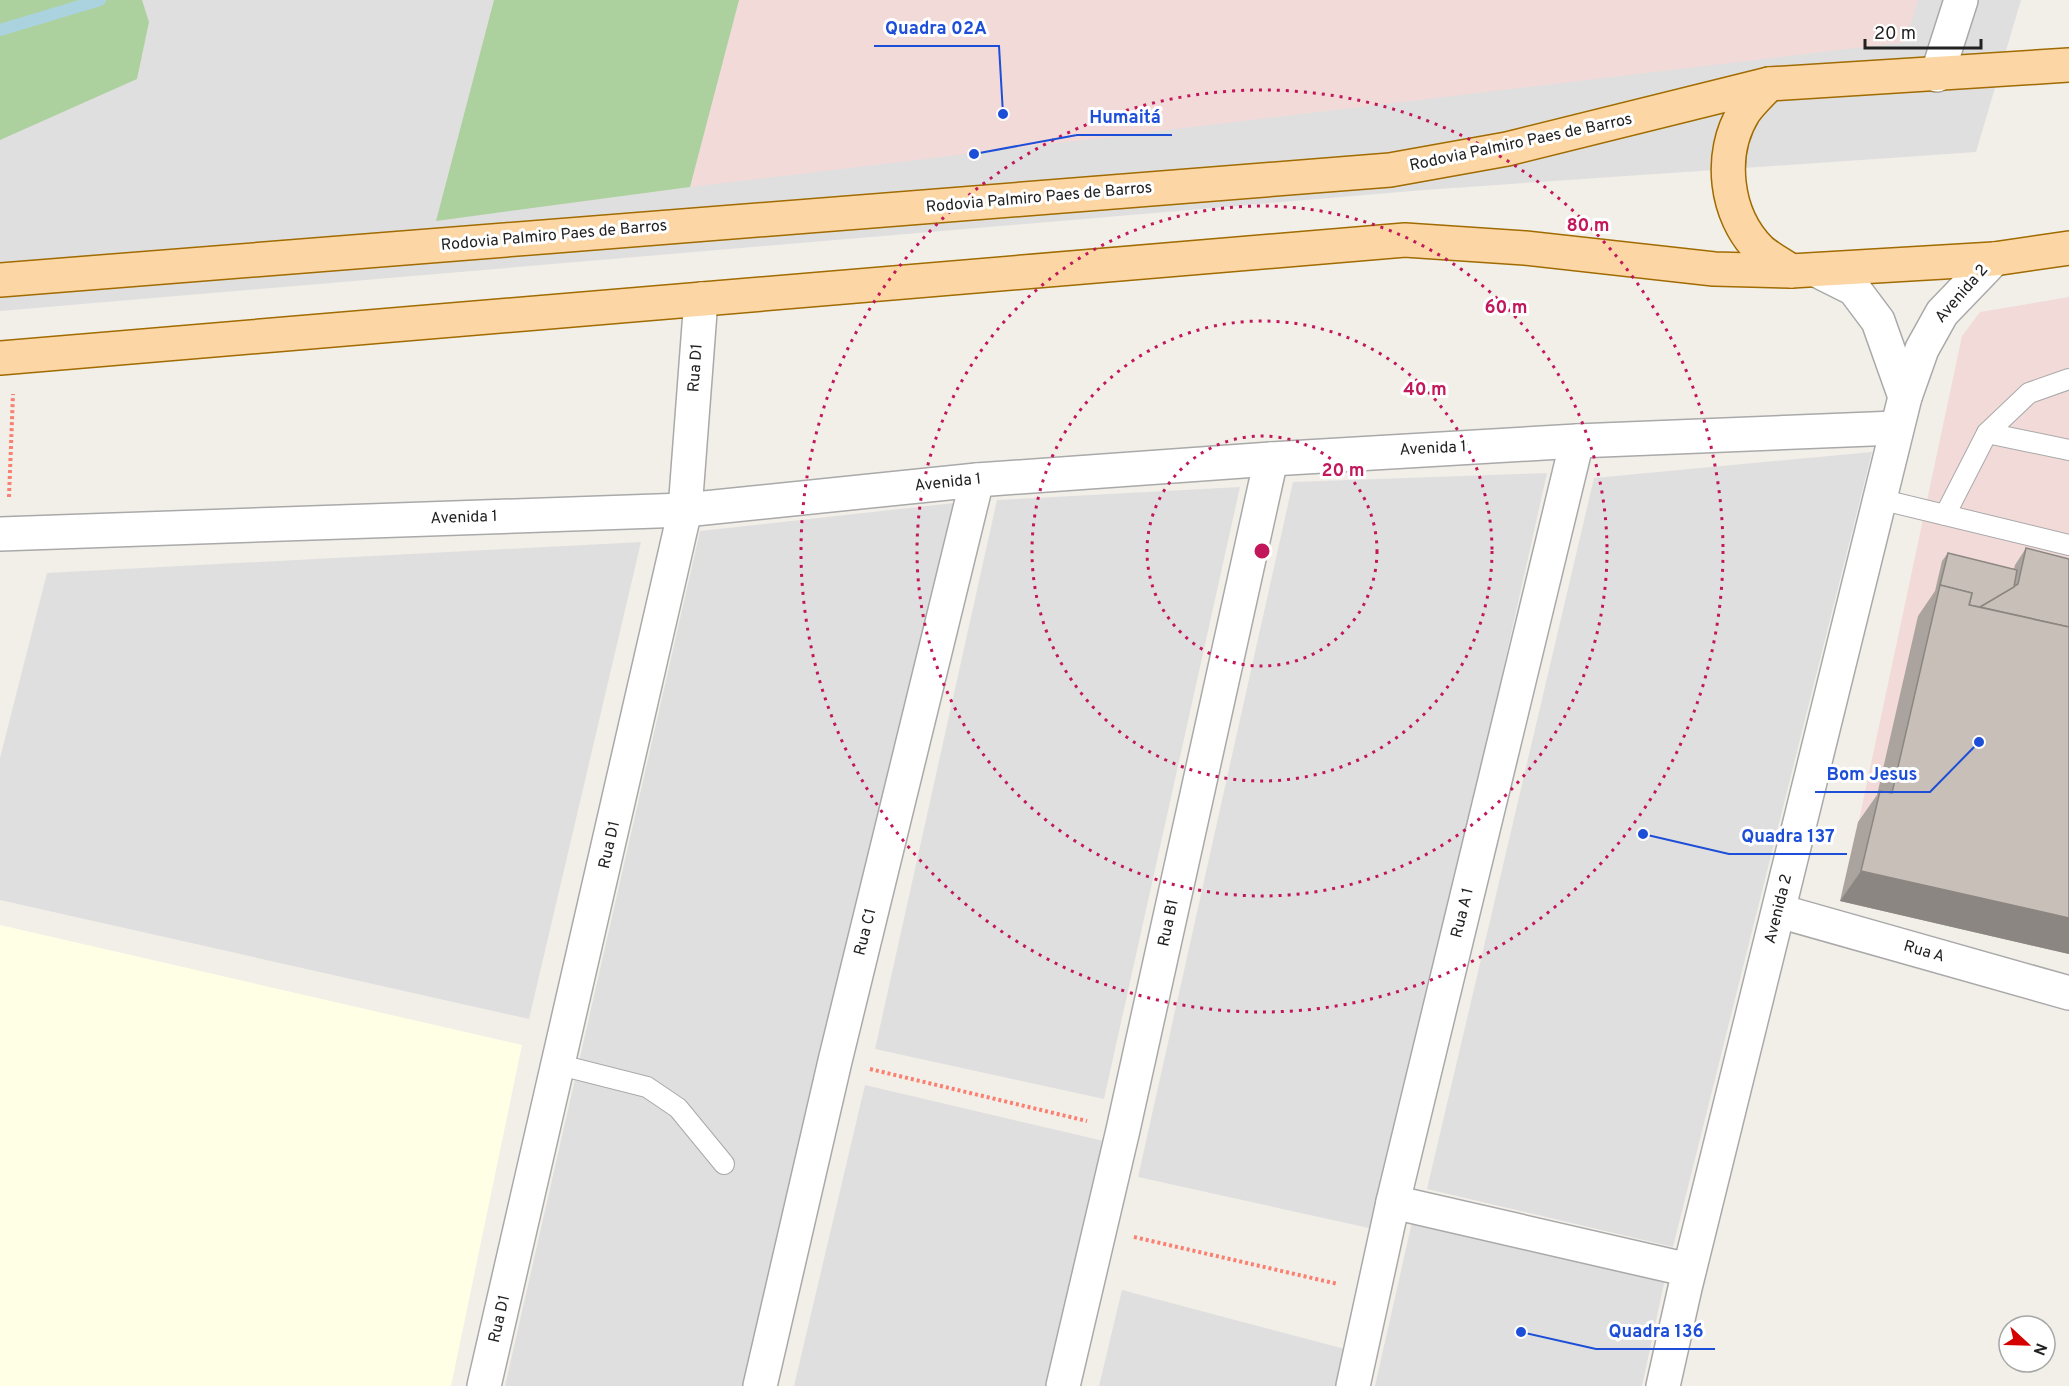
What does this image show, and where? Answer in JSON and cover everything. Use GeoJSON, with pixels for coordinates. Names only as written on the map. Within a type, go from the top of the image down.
{"type":"FeatureCollection","features":[{"type":"Feature","properties":{"kind":"main road","name":"Rodovia Palmiro Paes de Barros"},"geometry":{"type":"LineString","coordinates":[[0,280],[1390,170],[1507,149],[1769,84],[2069,65]]}},
{"type":"Feature","properties":{"kind":"main road"},"geometry":{"type":"LineString","coordinates":[[1769,84],[1744,112],[1730,146],[1728,183],[1739,220],[1760,250],[1803,271]]}},
{"type":"Feature","properties":{"kind":"main road"},"geometry":{"type":"LineString","coordinates":[[7,358],[1405,240],[1525,248],[1714,269],[1803,271],[1994,259],[2069,248]]}},
{"type":"Feature","properties":{"kind":"street"},"geometry":{"type":"LineString","coordinates":[[1937,75],[1961,0]]}},
{"type":"Feature","properties":{"kind":"street","name":"Avenida 2"},"geometry":{"type":"LineString","coordinates":[[1663,1386],[1689,1270],[1901,413],[1922,349],[1942,313],[1994,259]]}},
{"type":"Feature","properties":{"kind":"street"},"geometry":{"type":"LineString","coordinates":[[1803,271],[1854,289],[1878,321],[1901,413]]}},
{"type":"Feature","properties":{"kind":"street","name":"Rua D1"},"geometry":{"type":"LineString","coordinates":[[484,1386],[560,1065],[686,510],[701,299]]}},
{"type":"Feature","properties":{"kind":"street","name":"Avenida 1"},"geometry":{"type":"LineString","coordinates":[[4,534],[686,510],[977,480],[1271,459],[1577,441],[1901,413]]}},
{"type":"Feature","properties":{"kind":"street","name":"Rua A 1"},"geometry":{"type":"LineString","coordinates":[[1353,1386],[1393,1202],[1577,441]]}},
{"type":"Feature","properties":{"kind":"street","name":"Rua B1"},"geometry":{"type":"LineString","coordinates":[[1063,1386],[1123,1130],[1271,459]]}},
{"type":"Feature","properties":{"kind":"street","name":"Rua C1"},"geometry":{"type":"LineString","coordinates":[[760,1386],[835,1061],[977,480]]}},
{"type":"Feature","properties":{"kind":"street","name":"Rua A"},"geometry":{"type":"LineString","coordinates":[[1779,911],[2069,993]]}},
{"type":"Feature","properties":{"kind":"street"},"geometry":{"type":"LineString","coordinates":[[1393,1202],[1689,1270]]}},
{"type":"Feature","properties":{"kind":"lane"},"geometry":{"type":"LineString","coordinates":[[1945,515],[1987,433],[2029,393],[2069,379]]}},
{"type":"Feature","properties":{"kind":"lane"},"geometry":{"type":"LineString","coordinates":[[1987,433],[2069,450]]}},
{"type":"Feature","properties":{"kind":"lane"},"geometry":{"type":"LineString","coordinates":[[1879,499],[2069,545]]}},
{"type":"Feature","properties":{"kind":"lane"},"geometry":{"type":"LineString","coordinates":[[560,1065],[647,1087],[678,1108],[724,1164]]}},
{"type":"Feature","properties":{"kind":"path"},"geometry":{"type":"LineString","coordinates":[[4,534],[7,358]]}},
{"type":"Feature","properties":{"kind":"path"},"geometry":{"type":"LineString","coordinates":[[835,1061],[1123,1130]]}},
{"type":"Feature","properties":{"kind":"path"},"geometry":{"type":"LineString","coordinates":[[1100,1229],[1373,1292]]}},
{"type":"Feature","properties":{"kind":"shaded area"},"geometry":{"type":"Polygon","coordinates":[[[0,0],[2021,0],[1976,152],[1424,190],[0,311],[0,0]]]}},
{"type":"Feature","properties":{"kind":"shaded area"},"geometry":{"type":"Polygon","coordinates":[[[739,0],[1918,0],[1905,42],[690,187],[739,0]]]}},
{"type":"Feature","properties":{"kind":"shaded area"},"geometry":{"type":"Polygon","coordinates":[[[2069,297],[2069,952],[1842,900],[1962,336],[1980,312],[2069,297]]]}},
{"type":"Feature","properties":{"kind":"shaded area"},"geometry":{"type":"Polygon","coordinates":[[[1872,452],[1673,1247],[1427,1189],[1594,478],[1872,452]]]}},
{"type":"Feature","properties":{"kind":"shaded area"},"geometry":{"type":"Polygon","coordinates":[[[1547,473],[1378,1230],[1138,1177],[1293,482],[1547,473]]]}},
{"type":"Feature","properties":{"kind":"shaded area"},"geometry":{"type":"Polygon","coordinates":[[[1240,487],[1104,1099],[875,1049],[997,500],[1240,487]]]}},
{"type":"Feature","properties":{"kind":"shaded area"},"geometry":{"type":"Polygon","coordinates":[[[954,503],[810,1096],[744,1386],[505,1386],[700,531],[954,503]]]}},
{"type":"Feature","properties":{"kind":"shaded area"},"geometry":{"type":"Polygon","coordinates":[[[641,542],[529,1019],[0,900],[0,758],[47,573],[641,542]]]}},
{"type":"Feature","properties":{"kind":"shaded area"},"geometry":{"type":"Polygon","coordinates":[[[0,925],[522,1045],[451,1386],[0,1386],[0,925]]]}},
{"type":"Feature","properties":{"kind":"shaded area"},"geometry":{"type":"Polygon","coordinates":[[[865,1085],[1108,1142],[1050,1386],[794,1386],[865,1085]]]}},
{"type":"Feature","properties":{"kind":"shaded area"},"geometry":{"type":"Polygon","coordinates":[[[1412,1222],[1665,1279],[1642,1386],[1375,1386],[1412,1222]]]}},
{"type":"Feature","properties":{"kind":"shaded area"},"geometry":{"type":"Polygon","coordinates":[[[1122,1290],[1345,1349],[1337,1386],[1099,1386],[1122,1290]]]}},
{"type":"Feature","properties":{"kind":"green space"},"geometry":{"type":"Polygon","coordinates":[[[0,0],[142,0],[149,22],[137,79],[0,140],[0,0]]]}},
{"type":"Feature","properties":{"kind":"green space"},"geometry":{"type":"Polygon","coordinates":[[[494,0],[739,0],[690,187],[436,221],[494,0]]]}},
{"type":"Feature","properties":{"kind":"building"},"geometry":{"type":"Polygon","coordinates":[[[2026,548],[2069,559],[2069,627],[1980,607],[2018,584],[2026,548]]]}},
{"type":"Feature","properties":{"kind":"building"},"geometry":{"type":"Polygon","coordinates":[[[1948,553],[2017,570],[2014,587],[1980,607],[1969,605],[1972,593],[1940,585],[1948,553]]]}},
{"type":"Feature","properties":{"kind":"building"},"geometry":{"type":"Polygon","coordinates":[[[1940,585],[1972,593],[1969,605],[2069,627],[2069,918],[1861,871],[1880,791],[1892,793],[1940,585]]]}},
{"type":"Feature","properties":{"kind":"waterway"},"geometry":{"type":"LineString","coordinates":[[0,30],[100,0]]}},
{"type":"Feature","properties":{"kind":"place","name":"Quadra 02A"},"geometry":{"type":"Point","coordinates":[1003,114]}},
{"type":"Feature","properties":{"kind":"place","name":"Humaitá"},"geometry":{"type":"Point","coordinates":[974,154]}},
{"type":"Feature","properties":{"kind":"place","name":"Bom Jesus"},"geometry":{"type":"Point","coordinates":[1979,742]}},
{"type":"Feature","properties":{"kind":"place","name":"Quadra 137"},"geometry":{"type":"Point","coordinates":[1643,834]}},
{"type":"Feature","properties":{"kind":"place","name":"Quadra 136"},"geometry":{"type":"Point","coordinates":[1521,1332]}}]}
